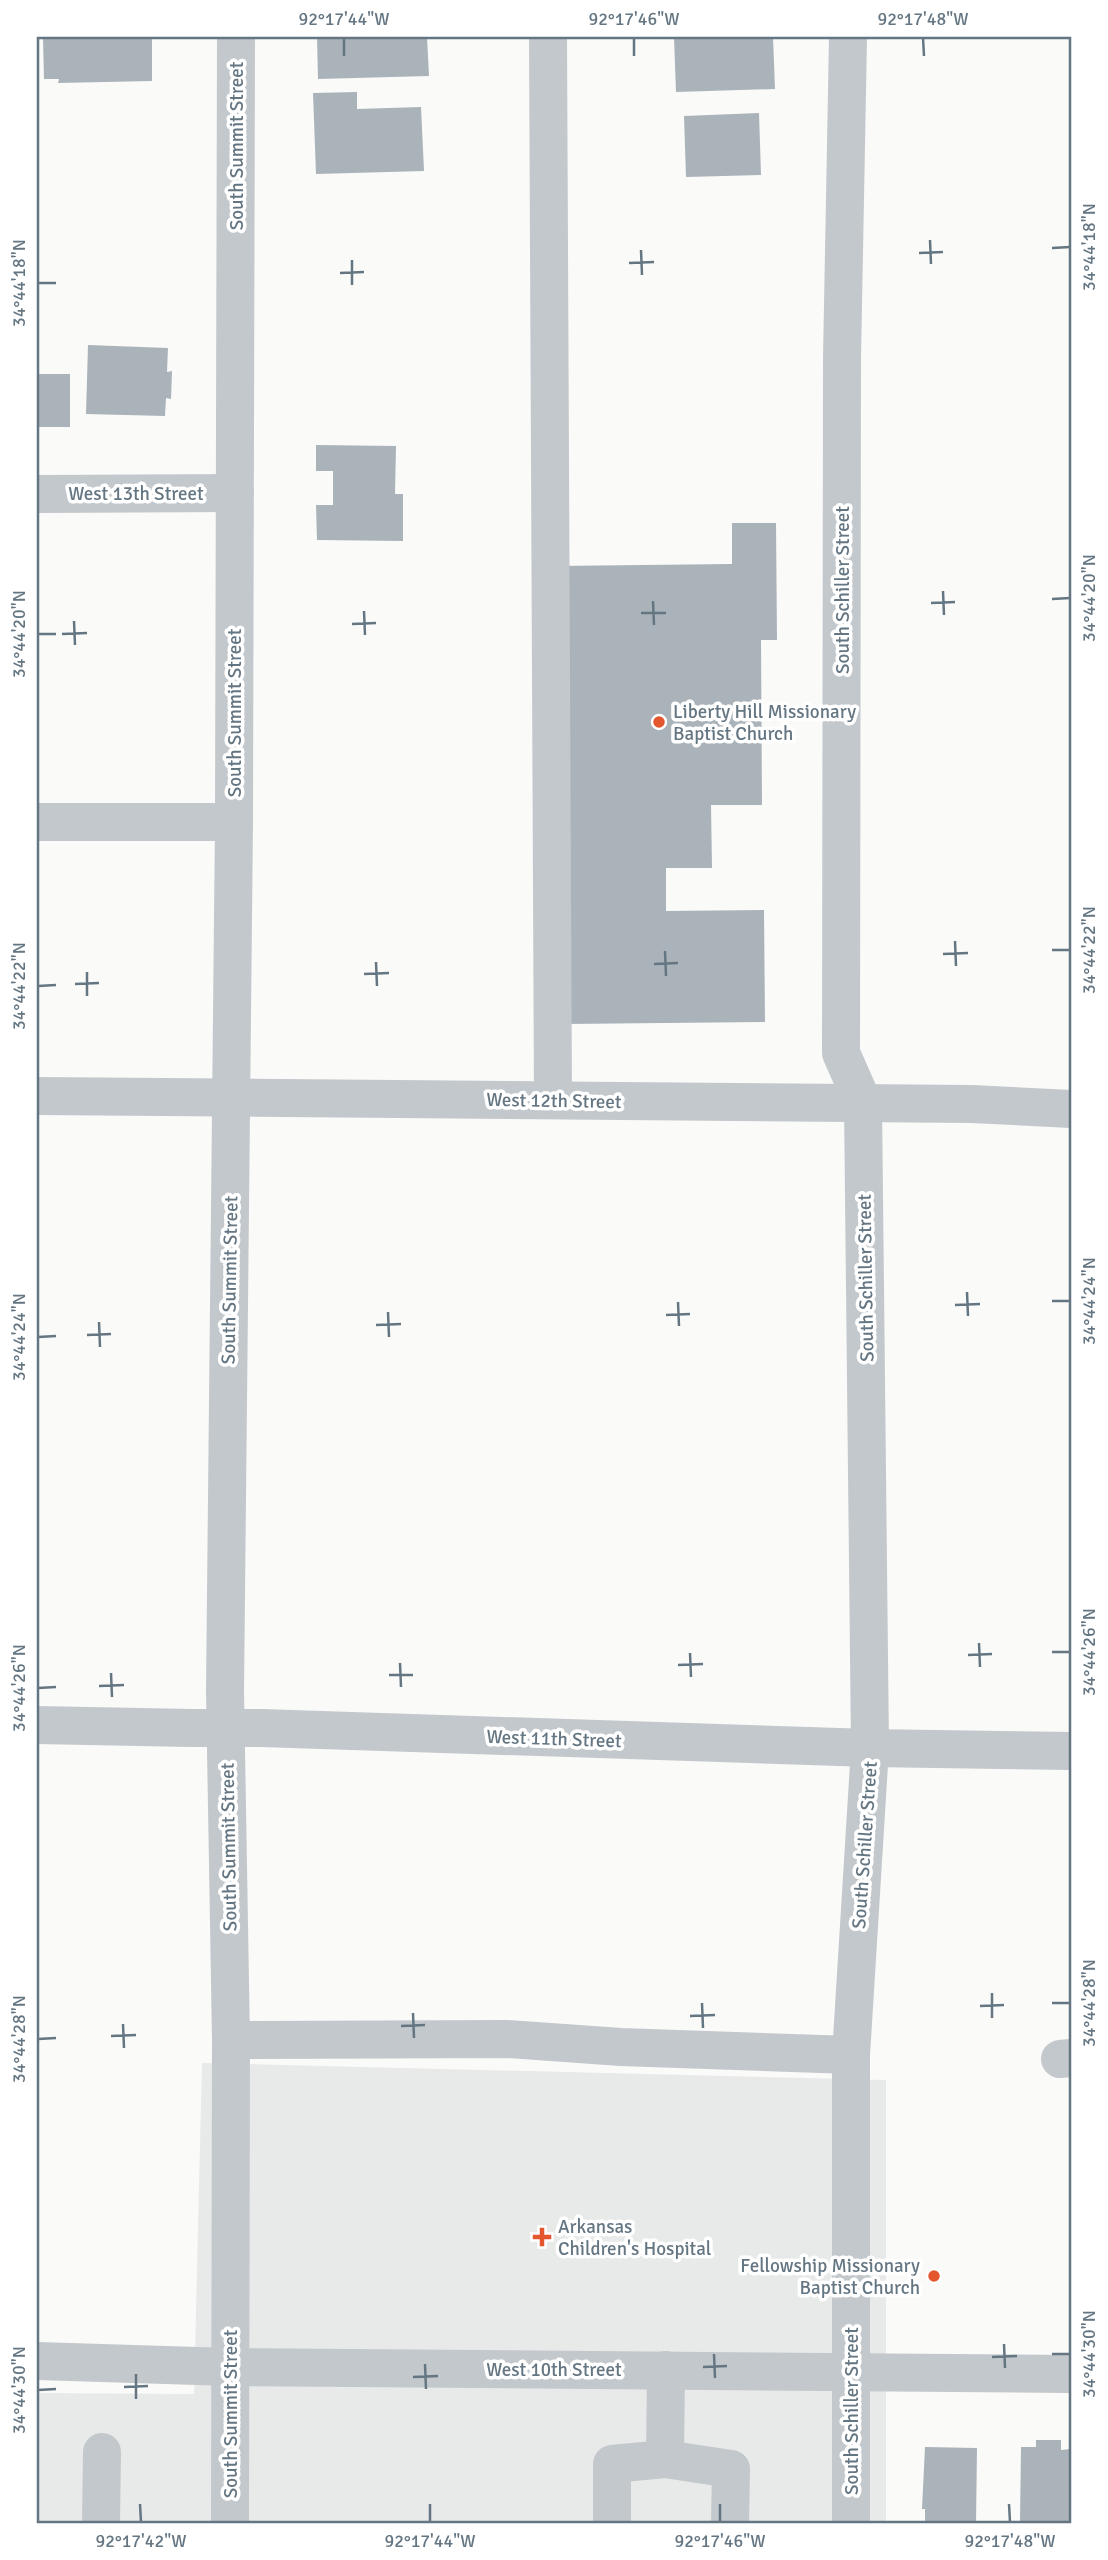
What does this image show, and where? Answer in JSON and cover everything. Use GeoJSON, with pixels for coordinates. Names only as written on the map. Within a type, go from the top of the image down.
{"type":"FeatureCollection","features":[{"type":"Feature","properties":{"kind":"street","name":"South Summit Street"},"geometry":{"type":"LineString","coordinates":[[230,2523],[231,2040],[225,1691],[234,822],[236,37]]}},
{"type":"Feature","properties":{"kind":"street"},"geometry":{"type":"LineString","coordinates":[[548,37],[553,1100]]}},
{"type":"Feature","properties":{"kind":"street","name":"South Schiller Street"},"geometry":{"type":"LineString","coordinates":[[849,37],[842,346],[841,1053],[863,1103],[870,1748],[851,2055],[850,2523]]}},
{"type":"Feature","properties":{"kind":"street","name":"West 13th Street"},"geometry":{"type":"LineString","coordinates":[[37,494],[235,493]]}},
{"type":"Feature","properties":{"kind":"street"},"geometry":{"type":"LineString","coordinates":[[37,822],[234,822]]}},
{"type":"Feature","properties":{"kind":"street","name":"West 12th Street"},"geometry":{"type":"LineString","coordinates":[[37,1096],[972,1104],[1071,1109]]}},
{"type":"Feature","properties":{"kind":"street","name":"West 11th Street"},"geometry":{"type":"LineString","coordinates":[[37,1725],[261,1728],[870,1748],[1071,1751]]}},
{"type":"Feature","properties":{"kind":"street"},"geometry":{"type":"LineString","coordinates":[[231,2040],[507,2039],[621,2047],[851,2055]]}},
{"type":"Feature","properties":{"kind":"street","name":"West 10th Street"},"geometry":{"type":"LineString","coordinates":[[37,2361],[230,2367],[1071,2374]]}},
{"type":"Feature","properties":{"kind":"street"},"geometry":{"type":"LineString","coordinates":[[665,2459],[666,2370]]}},
{"type":"Feature","properties":{"kind":"street"},"geometry":{"type":"LineString","coordinates":[[102,2452],[102,2523]]}},
{"type":"Feature","properties":{"kind":"street"},"geometry":{"type":"LineString","coordinates":[[612,2523],[612,2464],[665,2459],[732,2469],[730,2523]]}},
{"type":"Feature","properties":{"kind":"shaded area","name":"Arkansas Children's Hospital"},"geometry":{"type":"Polygon","coordinates":[[[202,2063],[886,2080],[886,2523],[37,2523],[37,2393],[194,2394],[202,2063]]]}},
{"type":"Feature","properties":{"kind":"building"},"geometry":{"type":"Polygon","coordinates":[[[152,37],[152,81],[58,83],[59,79],[44,79],[43,38],[152,37]]]}},
{"type":"Feature","properties":{"kind":"building"},"geometry":{"type":"Polygon","coordinates":[[[317,37],[427,37],[429,76],[318,79],[317,37]]]}},
{"type":"Feature","properties":{"kind":"building"},"geometry":{"type":"Polygon","coordinates":[[[674,37],[773,37],[775,89],[676,92],[674,37]]]}},
{"type":"Feature","properties":{"kind":"building"},"geometry":{"type":"Polygon","coordinates":[[[357,92],[357,109],[421,107],[424,171],[316,174],[313,93],[357,92]]]}},
{"type":"Feature","properties":{"kind":"building"},"geometry":{"type":"Polygon","coordinates":[[[759,113],[761,175],[686,177],[684,116],[759,113]]]}},
{"type":"Feature","properties":{"kind":"building"},"geometry":{"type":"Polygon","coordinates":[[[88,345],[168,348],[167,372],[172,371],[171,399],[166,398],[165,416],[86,414],[88,345]]]}},
{"type":"Feature","properties":{"kind":"building"},"geometry":{"type":"Polygon","coordinates":[[[37,374],[70,374],[70,427],[37,427],[37,374]]]}},
{"type":"Feature","properties":{"kind":"building"},"geometry":{"type":"Polygon","coordinates":[[[316,445],[396,446],[395,494],[403,494],[403,541],[317,540],[316,505],[333,505],[333,471],[316,471],[316,445]]]}},
{"type":"Feature","properties":{"kind":"building","name":"Liberty Hill Missionary Baptist Church"},"geometry":{"type":"Polygon","coordinates":[[[732,523],[776,523],[777,640],[761,640],[762,805],[711,805],[712,868],[666,868],[666,911],[764,910],[765,1022],[566,1024],[554,566],[732,564],[732,523]]]}},
{"type":"Feature","properties":{"kind":"building"},"geometry":{"type":"Polygon","coordinates":[[[1036,2440],[1061,2440],[1061,2450],[1071,2449],[1071,2522],[1020,2521],[1021,2447],[1036,2447],[1036,2440]]]}},
{"type":"Feature","properties":{"kind":"building"},"geometry":{"type":"Polygon","coordinates":[[[925,2447],[977,2448],[976,2523],[925,2523],[925,2509],[922,2509],[925,2447]]]}},
{"type":"Feature","properties":{"kind":"place","name":"Liberty Hill Missionary Baptist Church"},"geometry":{"type":"Point","coordinates":[659,722]}},
{"type":"Feature","properties":{"kind":"place","name":"Arkansas Children's Hospital"},"geometry":{"type":"Point","coordinates":[542,2237]}},
{"type":"Feature","properties":{"kind":"place","name":"Fellowship Missionary Baptist Church"},"geometry":{"type":"Point","coordinates":[934,2276]}}]}
